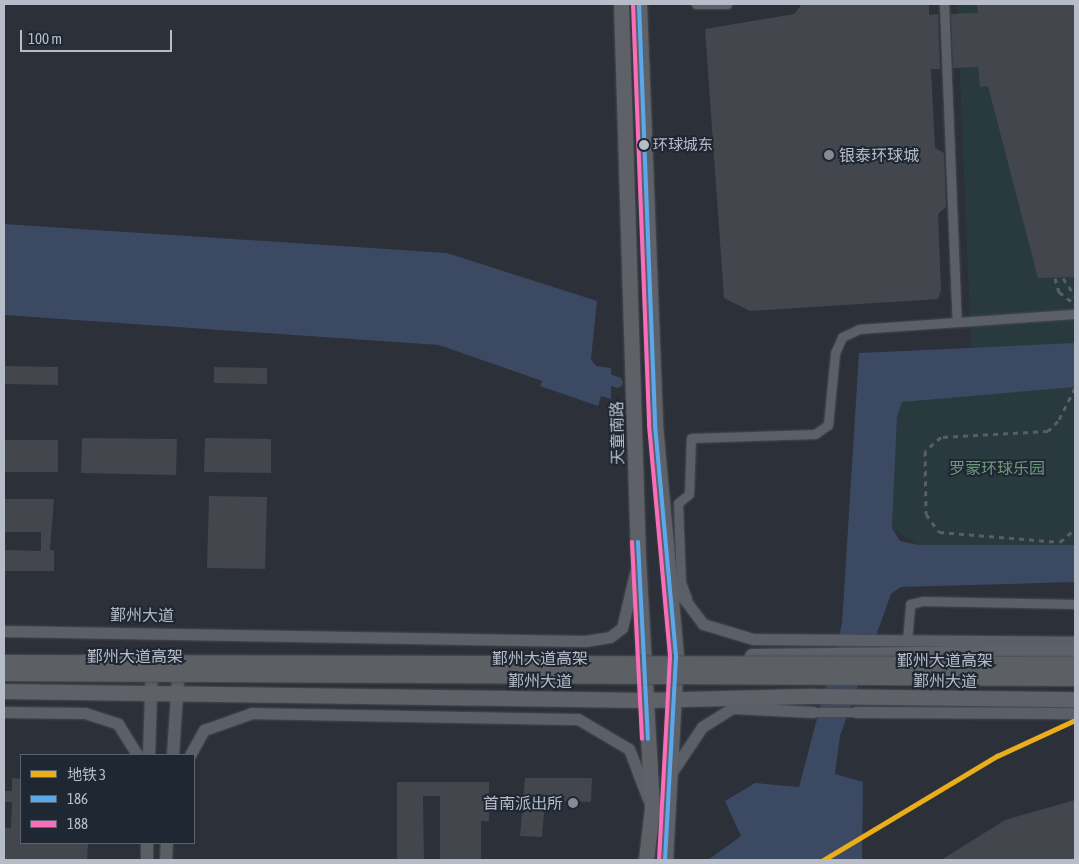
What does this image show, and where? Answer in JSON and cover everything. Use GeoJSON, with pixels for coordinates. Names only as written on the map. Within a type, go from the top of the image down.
{"type":"FeatureCollection","features":[{"type":"Feature","properties":{"kind":"highway","name":"鄞州大道高架"},"geometry":{"type":"LineString","coordinates":[[4,662],[1075,664]]}},
{"type":"Feature","properties":{"kind":"highway","name":"鄞州大道高架"},"geometry":{"type":"LineString","coordinates":[[4,673],[1075,678]]}},
{"type":"Feature","properties":{"kind":"main road","name":"天童南路"},"geometry":{"type":"LineString","coordinates":[[621,4],[634,336],[634,428],[638,556],[652,808],[646,860]]}},
{"type":"Feature","properties":{"kind":"main road"},"geometry":{"type":"LineString","coordinates":[[639,4],[655,425],[676,657],[665,860]]}},
{"type":"Feature","properties":{"kind":"main road","name":"鄞州大道"},"geometry":{"type":"LineString","coordinates":[[4,654],[676,657],[819,655],[878,648],[1075,652]]}},
{"type":"Feature","properties":{"kind":"main road"},"geometry":{"type":"LineString","coordinates":[[150,754],[152,656]]}},
{"type":"Feature","properties":{"kind":"main road"},"geometry":{"type":"LineString","coordinates":[[173,754],[179,656]]}},
{"type":"Feature","properties":{"kind":"main road","name":"鄞州大道"},"geometry":{"type":"LineString","coordinates":[[4,691],[645,700],[814,696],[1075,699]]}},
{"type":"Feature","properties":{"kind":"main road"},"geometry":{"type":"LineString","coordinates":[[147,844],[147,860]]}},
{"type":"Feature","properties":{"kind":"main road"},"geometry":{"type":"LineString","coordinates":[[166,860],[167,844]]}},
{"type":"Feature","properties":{"kind":"street"},"geometry":{"type":"LineString","coordinates":[[696,4],[727,4]]}},
{"type":"Feature","properties":{"kind":"street"},"geometry":{"type":"LineString","coordinates":[[944,4],[957,322]]}},
{"type":"Feature","properties":{"kind":"street"},"geometry":{"type":"LineString","coordinates":[[693,613],[681,582],[678,503],[689,494],[691,438],[815,434],[828,425],[835,353],[842,337],[860,329],[1075,314]]}},
{"type":"Feature","properties":{"kind":"street","name":"鄞州大道"},"geometry":{"type":"LineString","coordinates":[[4,631],[585,641],[610,636],[622,628],[638,556]]}},
{"type":"Feature","properties":{"kind":"street"},"geometry":{"type":"LineString","coordinates":[[667,556],[669,578],[693,613],[703,624],[727,635],[831,641],[878,648],[907,641],[1075,642]]}},
{"type":"Feature","properties":{"kind":"street"},"geometry":{"type":"LineString","coordinates":[[907,641],[910,604],[923,601],[1075,604]]}},
{"type":"Feature","properties":{"kind":"street"},"geometry":{"type":"LineString","coordinates":[[668,783],[679,757],[702,727],[733,708],[813,712],[1075,713]]}},
{"type":"Feature","properties":{"kind":"street"},"geometry":{"type":"LineString","coordinates":[[4,712],[93,716],[118,724],[136,754]]}},
{"type":"Feature","properties":{"kind":"street"},"geometry":{"type":"LineString","coordinates":[[191,754],[204,730],[252,713],[578,719],[628,749],[652,808]]}},
{"type":"Feature","properties":{"kind":"green space","name":"罗蒙环球乐园"},"geometry":{"type":"Polygon","coordinates":[[[957,4],[1075,4],[1075,545],[919,545],[892,528],[897,416],[902,402],[973,393],[957,4]]]}},
{"type":"Feature","properties":{"kind":"water"},"geometry":{"type":"Polygon","coordinates":[[[4,224],[447,253],[597,301],[591,359],[596,366],[611,368],[611,399],[601,396],[598,406],[540,386],[542,381],[439,345],[4,315],[4,224]]]}},
{"type":"Feature","properties":{"kind":"water"},"geometry":{"type":"Polygon","coordinates":[[[1075,343],[1075,387],[902,402],[897,417],[892,528],[900,541],[919,545],[1075,545],[1075,582],[901,587],[891,594],[840,736],[835,774],[863,782],[862,860],[708,860],[741,836],[725,801],[755,783],[799,787],[842,624],[859,353],[1075,343]]]}},
{"type":"Feature","properties":{"kind":"building","name":"银泰环球城"},"geometry":{"type":"Polygon","coordinates":[[[802,4],[929,4],[929,15],[938,14],[940,69],[931,69],[935,148],[944,153],[946,207],[938,214],[941,291],[938,299],[750,311],[724,298],[705,29],[794,14],[802,4]]]}},
{"type":"Feature","properties":{"kind":"building"},"geometry":{"type":"Polygon","coordinates":[[[977,4],[1075,4],[1075,277],[1038,278],[988,86],[980,87],[978,67],[953,68],[951,14],[978,13],[977,4]]]}},
{"type":"Feature","properties":{"kind":"building"},"geometry":{"type":"Polygon","coordinates":[[[4,366],[58,367],[58,385],[4,384],[4,366]]]}},
{"type":"Feature","properties":{"kind":"building"},"geometry":{"type":"Polygon","coordinates":[[[214,367],[267,368],[267,384],[214,383],[214,367]]]}},
{"type":"Feature","properties":{"kind":"building"},"geometry":{"type":"Polygon","coordinates":[[[82,438],[177,439],[176,475],[81,473],[82,438]]]}},
{"type":"Feature","properties":{"kind":"building"},"geometry":{"type":"Polygon","coordinates":[[[205,438],[271,439],[271,473],[204,472],[205,438]]]}},
{"type":"Feature","properties":{"kind":"building"},"geometry":{"type":"Polygon","coordinates":[[[4,440],[58,440],[58,472],[4,472],[4,440]]]}},
{"type":"Feature","properties":{"kind":"building"},"geometry":{"type":"Polygon","coordinates":[[[209,496],[267,497],[265,569],[207,568],[209,496]]]}},
{"type":"Feature","properties":{"kind":"building"},"geometry":{"type":"Polygon","coordinates":[[[4,499],[54,499],[50,550],[54,550],[54,571],[4,571],[4,550],[41,551],[41,532],[4,532],[4,499]]]}},
{"type":"Feature","properties":{"kind":"building"},"geometry":{"type":"Polygon","coordinates":[[[12,778],[20,779],[20,844],[88,844],[87,860],[4,860],[4,828],[11,828],[12,802],[4,802],[4,791],[12,791],[12,778]]]}},
{"type":"Feature","properties":{"kind":"building"},"geometry":{"type":"Polygon","coordinates":[[[525,778],[592,778],[591,802],[545,801],[542,837],[520,836],[525,778]]]}},
{"type":"Feature","properties":{"kind":"building"},"geometry":{"type":"Polygon","coordinates":[[[397,782],[489,782],[489,821],[481,821],[481,860],[440,860],[440,796],[423,796],[424,860],[397,860],[397,782]]]}},
{"type":"Feature","properties":{"kind":"building"},"geometry":{"type":"Polygon","coordinates":[[[1075,800],[1075,860],[941,860],[1005,820],[1075,800]]]}},
{"type":"Feature","properties":{"kind":"waterway"},"geometry":{"type":"LineString","coordinates":[[597,375],[617,382]]}},
{"type":"Feature","properties":{"kind":"railway"},"geometry":{"type":"LineString","coordinates":[[1055,278],[1059,292],[1075,304]]}},
{"type":"Feature","properties":{"kind":"railway"},"geometry":{"type":"LineString","coordinates":[[1063,278],[1075,296]]}},
{"type":"Feature","properties":{"kind":"railway"},"geometry":{"type":"LineString","coordinates":[[1075,388],[1058,421],[1048,431],[941,437],[925,451],[926,514],[939,532],[1060,542],[1075,529]]}},
{"type":"Feature","properties":{"kind":"metro line","name":"3"},"geometry":{"type":"LineString","coordinates":[[823,860],[997,756],[1075,720]]}},
{"type":"Feature","properties":{"kind":"transit line","name":"188"},"geometry":{"type":"LineString","coordinates":[[633,4],[649,425],[670,657],[659,860]]}},
{"type":"Feature","properties":{"kind":"transit line","name":"186"},"geometry":{"type":"LineString","coordinates":[[639,4],[655,425],[676,657],[665,860]]}},
{"type":"Feature","properties":{"kind":"transit line","name":"188"},"geometry":{"type":"LineString","coordinates":[[632,542],[642,739]]}},
{"type":"Feature","properties":{"kind":"transit line","name":"186"},"geometry":{"type":"LineString","coordinates":[[638,542],[648,739]]}},
{"type":"Feature","properties":{"kind":"place","name":"环球城东"},"geometry":{"type":"Point","coordinates":[644,145]}},
{"type":"Feature","properties":{"kind":"place","name":"银泰环球城"},"geometry":{"type":"Point","coordinates":[829,155]}},
{"type":"Feature","properties":{"kind":"place","name":"首南派出所"},"geometry":{"type":"Point","coordinates":[573,803]}}]}
